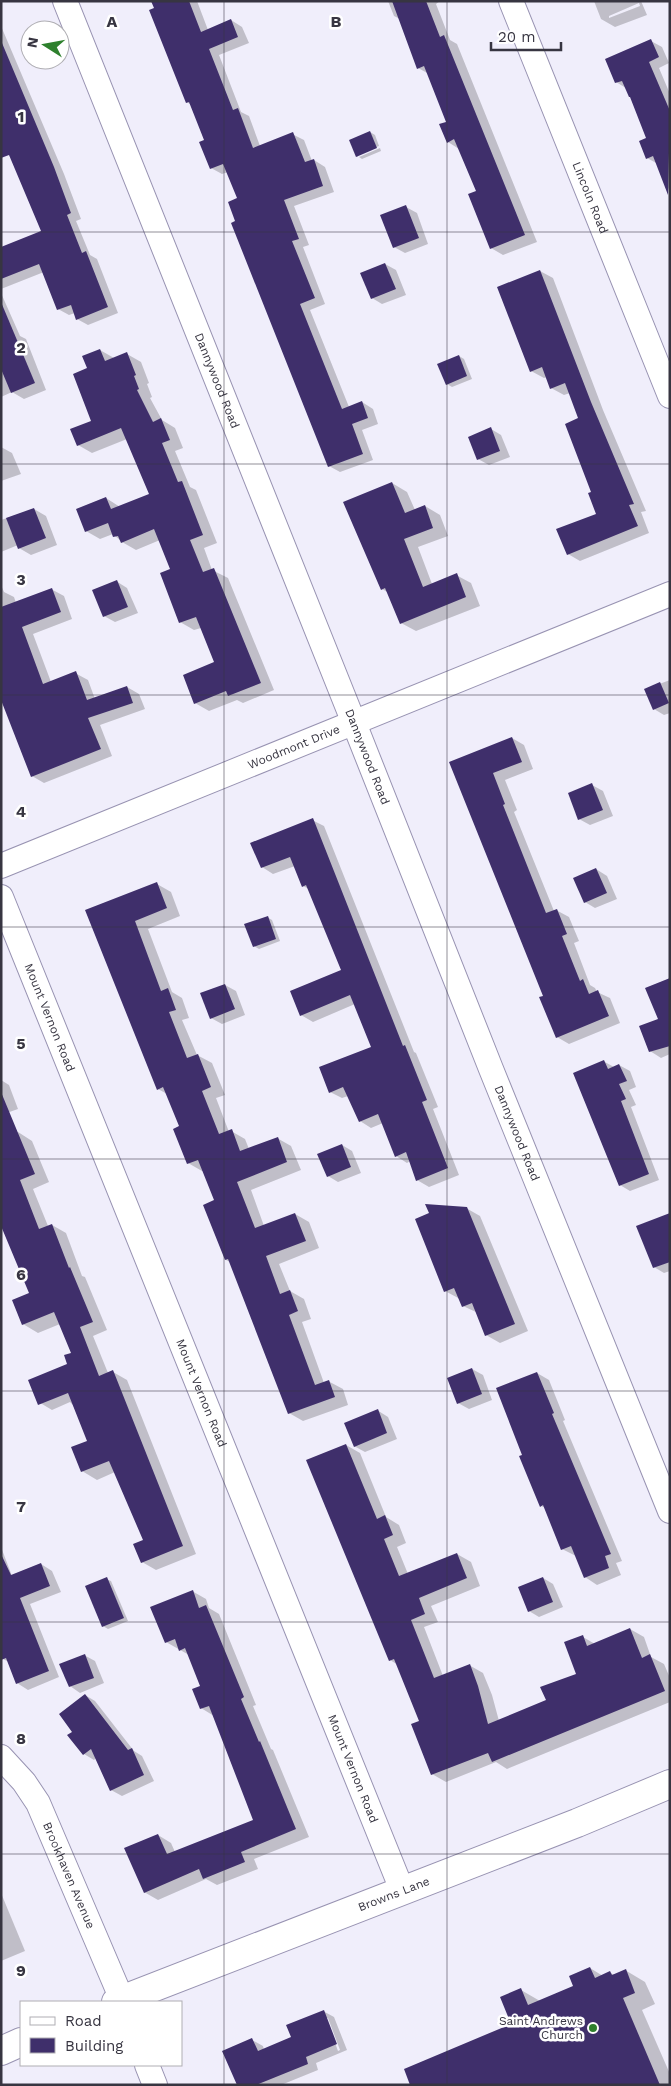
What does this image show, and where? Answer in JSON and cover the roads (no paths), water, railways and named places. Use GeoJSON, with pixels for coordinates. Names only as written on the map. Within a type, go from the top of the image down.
{"type":"FeatureCollection","features":[{"type":"Feature","properties":{"kind":"street","name":"Dannywood Road"},"geometry":{"type":"LineString","coordinates":[[65,1],[491,1069],[670,1511]]}},
{"type":"Feature","properties":{"kind":"street","name":"Lincoln Road"},"geometry":{"type":"LineString","coordinates":[[510,1],[670,396]]}},
{"type":"Feature","properties":{"kind":"street","name":"Woodmont Drive"},"geometry":{"type":"LineString","coordinates":[[1,866],[670,594]]}},
{"type":"Feature","properties":{"kind":"street","name":"Mount Vernon Road"},"geometry":{"type":"LineString","coordinates":[[1,897],[402,1890]]}},
{"type":"Feature","properties":{"kind":"street","name":"Brookhaven Avenue"},"geometry":{"type":"LineString","coordinates":[[1,1757],[24,1782],[38,1803],[121,2001]]}},
{"type":"Feature","properties":{"kind":"street","name":"Browns Lane"},"geometry":{"type":"LineString","coordinates":[[121,2001],[577,1823],[670,1784]]}},
{"type":"Feature","properties":{"kind":"street"},"geometry":{"type":"LineString","coordinates":[[1,2050],[20,2042]]}},
{"type":"Feature","properties":{"kind":"street"},"geometry":{"type":"LineString","coordinates":[[147,2066],[155,2085]]}},
{"type":"Feature","properties":{"kind":"place","name":"Saint Andrews Church"},"geometry":{"type":"Point","coordinates":[593,2028]}}]}
